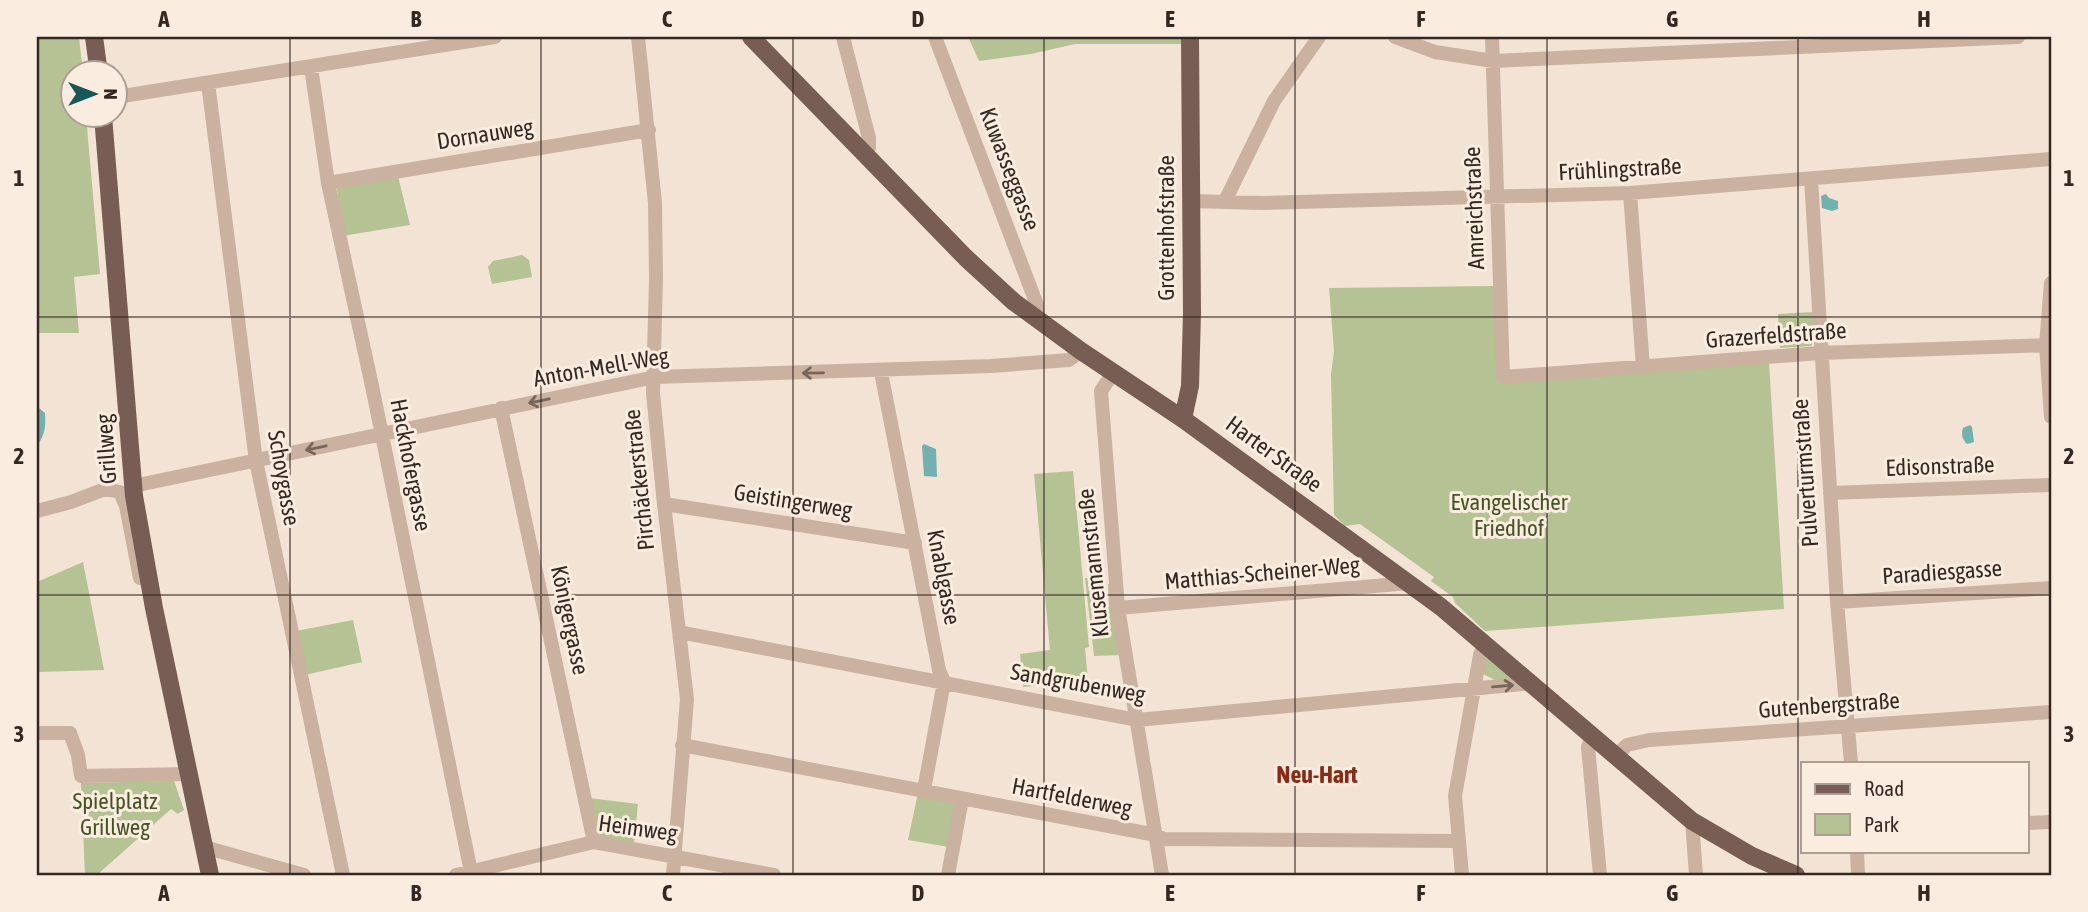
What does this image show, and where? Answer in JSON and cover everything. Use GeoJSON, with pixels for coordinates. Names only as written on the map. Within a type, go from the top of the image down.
{"type":"FeatureCollection","features":[{"type":"Feature","properties":{"kind":"main road"},"geometry":{"type":"LineString","coordinates":[[94,37],[97,60]]}},
{"type":"Feature","properties":{"kind":"main road","name":"Harter Straße"},"geometry":{"type":"LineString","coordinates":[[751,37],[966,258],[1037,319],[1183,419],[1410,583],[1531,681],[1692,821],[1752,856],[1796,875]]}},
{"type":"Feature","properties":{"kind":"main road","name":"Grottenhofstraße"},"geometry":{"type":"LineString","coordinates":[[1183,419],[1190,386],[1190,37]]}},
{"type":"Feature","properties":{"kind":"main road","name":"Grillweg"},"geometry":{"type":"LineString","coordinates":[[104,130],[134,486],[143,552],[210,875]]}},
{"type":"Feature","properties":{"kind":"street"},"geometry":{"type":"LineString","coordinates":[[130,95],[495,37]]}},
{"type":"Feature","properties":{"kind":"street","name":"Pirchäckerstraße"},"geometry":{"type":"LineString","coordinates":[[638,37],[649,130],[656,245],[653,393],[687,699],[673,875]]}},
{"type":"Feature","properties":{"kind":"street"},"geometry":{"type":"LineString","coordinates":[[843,37],[869,138],[869,148],[865,153]]}},
{"type":"Feature","properties":{"kind":"street","name":"Kuwasseggasse"},"geometry":{"type":"LineString","coordinates":[[935,37],[1037,305],[1037,319]]}},
{"type":"Feature","properties":{"kind":"street"},"geometry":{"type":"LineString","coordinates":[[1225,201],[1274,101],[1320,37]]}},
{"type":"Feature","properties":{"kind":"street"},"geometry":{"type":"LineString","coordinates":[[1395,37],[1435,52],[1493,61],[2018,37]]}},
{"type":"Feature","properties":{"kind":"street","name":"Amreichstraße"},"geometry":{"type":"LineString","coordinates":[[1492,37],[1503,377]]}},
{"type":"Feature","properties":{"kind":"street","name":"Hackhofergasse"},"geometry":{"type":"LineString","coordinates":[[311,67],[328,183],[471,872]]}},
{"type":"Feature","properties":{"kind":"street","name":"Schoygasse"},"geometry":{"type":"LineString","coordinates":[[208,83],[256,461],[343,875]]}},
{"type":"Feature","properties":{"kind":"street","name":"Dornauweg"},"geometry":{"type":"LineString","coordinates":[[328,183],[649,130]]}},
{"type":"Feature","properties":{"kind":"street","name":"Frühlingstraße"},"geometry":{"type":"LineString","coordinates":[[1191,201],[1262,203],[1630,193],[2051,159]]}},
{"type":"Feature","properties":{"kind":"street","name":"Pulverturmstraße"},"geometry":{"type":"LineString","coordinates":[[1811,179],[1836,602],[1851,762]]}},
{"type":"Feature","properties":{"kind":"street"},"geometry":{"type":"LineString","coordinates":[[1630,193],[1643,367]]}},
{"type":"Feature","properties":{"kind":"street"},"geometry":{"type":"LineString","coordinates":[[2051,284],[2051,417]]}},
{"type":"Feature","properties":{"kind":"street","name":"Grazerfeldstraße"},"geometry":{"type":"LineString","coordinates":[[1503,377],[1820,353],[2049,345]]}},
{"type":"Feature","properties":{"kind":"street","name":"Anton-Mell-Weg"},"geometry":{"type":"LineString","coordinates":[[134,486],[655,377],[881,372],[1069,360],[1081,351]]}},
{"type":"Feature","properties":{"kind":"street","name":"Knablgasse"},"geometry":{"type":"LineString","coordinates":[[881,372],[939,670],[944,682],[924,790]]}},
{"type":"Feature","properties":{"kind":"street","name":"Klusemannstraße"},"geometry":{"type":"LineString","coordinates":[[1113,373],[1101,391],[1118,608],[1162,875]]}},
{"type":"Feature","properties":{"kind":"street","name":"Königergasse"},"geometry":{"type":"LineString","coordinates":[[502,408],[594,842]]}},
{"type":"Feature","properties":{"kind":"street","name":"Edisonstraße"},"geometry":{"type":"LineString","coordinates":[[1829,493],[2051,485]]}},
{"type":"Feature","properties":{"kind":"street"},"geometry":{"type":"LineString","coordinates":[[37,511],[105,489],[120,492],[126,506],[144,596],[157,623]]}},
{"type":"Feature","properties":{"kind":"street","name":"Geistingerweg"},"geometry":{"type":"LineString","coordinates":[[664,504],[915,543]]}},
{"type":"Feature","properties":{"kind":"street","name":"Matthias-Scheiner-Weg"},"geometry":{"type":"LineString","coordinates":[[1118,608],[1410,583]]}},
{"type":"Feature","properties":{"kind":"street","name":"Paradiesgasse"},"geometry":{"type":"LineString","coordinates":[[1836,602],[2051,588]]}},
{"type":"Feature","properties":{"kind":"street","name":"Sandgrubenweg"},"geometry":{"type":"LineString","coordinates":[[679,632],[1137,720],[1525,684],[1531,681]]}},
{"type":"Feature","properties":{"kind":"street"},"geometry":{"type":"LineString","coordinates":[[1462,875],[1455,796],[1480,655],[1485,643]]}},
{"type":"Feature","properties":{"kind":"street","name":"Gutenbergstraße"},"geometry":{"type":"LineString","coordinates":[[1616,756],[1627,745],[1649,740],[2051,712]]}},
{"type":"Feature","properties":{"kind":"street"},"geometry":{"type":"LineString","coordinates":[[37,733],[70,733],[78,755],[80,776],[189,774]]}},
{"type":"Feature","properties":{"kind":"street"},"geometry":{"type":"LineString","coordinates":[[1593,736],[1588,747],[1600,875]]}},
{"type":"Feature","properties":{"kind":"street","name":"Hartfelderweg"},"geometry":{"type":"LineString","coordinates":[[682,745],[1156,835],[1164,839],[1459,841]]}},
{"type":"Feature","properties":{"kind":"street"},"geometry":{"type":"LineString","coordinates":[[947,875],[962,799]]}},
{"type":"Feature","properties":{"kind":"street"},"geometry":{"type":"LineString","coordinates":[[1692,821],[1696,875]]}},
{"type":"Feature","properties":{"kind":"street"},"geometry":{"type":"LineString","coordinates":[[2028,823],[2051,822]]}},
{"type":"Feature","properties":{"kind":"street","name":"Heimweg"},"geometry":{"type":"LineString","coordinates":[[456,875],[594,842],[774,875]]}},
{"type":"Feature","properties":{"kind":"street"},"geometry":{"type":"LineString","coordinates":[[204,847],[304,875]]}},
{"type":"Feature","properties":{"kind":"street"},"geometry":{"type":"LineString","coordinates":[[1857,852],[1858,875]]}},
{"type":"Feature","properties":{"kind":"green space"},"geometry":{"type":"Polygon","coordinates":[[[37,37],[79,37],[82,60],[60,60],[60,130],[87,130],[100,274],[74,277],[79,333],[37,333],[37,37]]]}},
{"type":"Feature","properties":{"kind":"green space"},"geometry":{"type":"Polygon","coordinates":[[[968,37],[1184,37],[1184,44],[1075,44],[1031,54],[979,61],[968,37]]]}},
{"type":"Feature","properties":{"kind":"green space"},"geometry":{"type":"Polygon","coordinates":[[[398,176],[410,225],[342,236],[337,188],[398,176]]]}},
{"type":"Feature","properties":{"kind":"green space"},"geometry":{"type":"Polygon","coordinates":[[[522,255],[529,260],[532,277],[492,284],[488,267],[493,261],[522,255]]]}},
{"type":"Feature","properties":{"kind":"green space","name":"Evangelischer Friedhof"},"geometry":{"type":"Polygon","coordinates":[[[1496,286],[1499,379],[1769,362],[1784,609],[1485,631],[1455,603],[1453,597],[1431,581],[1434,577],[1360,524],[1345,526],[1334,515],[1331,374],[1334,351],[1329,288],[1496,286]]]}},
{"type":"Feature","properties":{"kind":"green space"},"geometry":{"type":"Polygon","coordinates":[[[1813,312],[1814,342],[1811,346],[1780,348],[1778,314],[1813,312]]]}},
{"type":"Feature","properties":{"kind":"green space"},"geometry":{"type":"Polygon","coordinates":[[[1073,471],[1089,647],[1085,648],[1088,681],[1023,687],[1020,654],[1050,650],[1034,474],[1073,471]]]}},
{"type":"Feature","properties":{"kind":"green space"},"geometry":{"type":"Polygon","coordinates":[[[83,562],[104,670],[37,672],[37,582],[83,562]]]}},
{"type":"Feature","properties":{"kind":"green space"},"geometry":{"type":"Polygon","coordinates":[[[1085,578],[1089,578],[1092,609],[1109,607],[1110,584],[1119,655],[1094,656],[1085,578]]]}},
{"type":"Feature","properties":{"kind":"green space"},"geometry":{"type":"Polygon","coordinates":[[[353,620],[362,662],[305,675],[296,631],[353,620]]]}},
{"type":"Feature","properties":{"kind":"green space"},"geometry":{"type":"Polygon","coordinates":[[[1486,655],[1516,679],[1501,683],[1479,672],[1486,655]]]}},
{"type":"Feature","properties":{"kind":"green space","name":"Spielplatz Grillweg"},"geometry":{"type":"Polygon","coordinates":[[[174,781],[184,810],[178,814],[171,809],[97,875],[85,875],[81,783],[174,781]]]}},
{"type":"Feature","properties":{"kind":"green space"},"geometry":{"type":"Polygon","coordinates":[[[918,793],[955,802],[949,847],[908,840],[918,793]]]}},
{"type":"Feature","properties":{"kind":"green space"},"geometry":{"type":"Polygon","coordinates":[[[589,798],[638,804],[634,843],[600,837],[589,798]]]}},
{"type":"Feature","properties":{"kind":"water"},"geometry":{"type":"Polygon","coordinates":[[[1826,194],[1838,201],[1838,209],[1832,211],[1822,208],[1821,196],[1826,194]]]}},
{"type":"Feature","properties":{"kind":"water"},"geometry":{"type":"Polygon","coordinates":[[[37,409],[45,413],[45,422],[37,446],[37,409]]]}},
{"type":"Feature","properties":{"kind":"water"},"geometry":{"type":"Polygon","coordinates":[[[1970,425],[1974,442],[1967,444],[1962,437],[1962,430],[1970,425]]]}},
{"type":"Feature","properties":{"kind":"water"},"geometry":{"type":"Polygon","coordinates":[[[924,444],[936,449],[937,477],[924,476],[924,444]]]}},
{"type":"Feature","properties":{"kind":"district","name":"Neu-Hart"},"geometry":{"type":"Point","coordinates":[1317,775]}}]}
